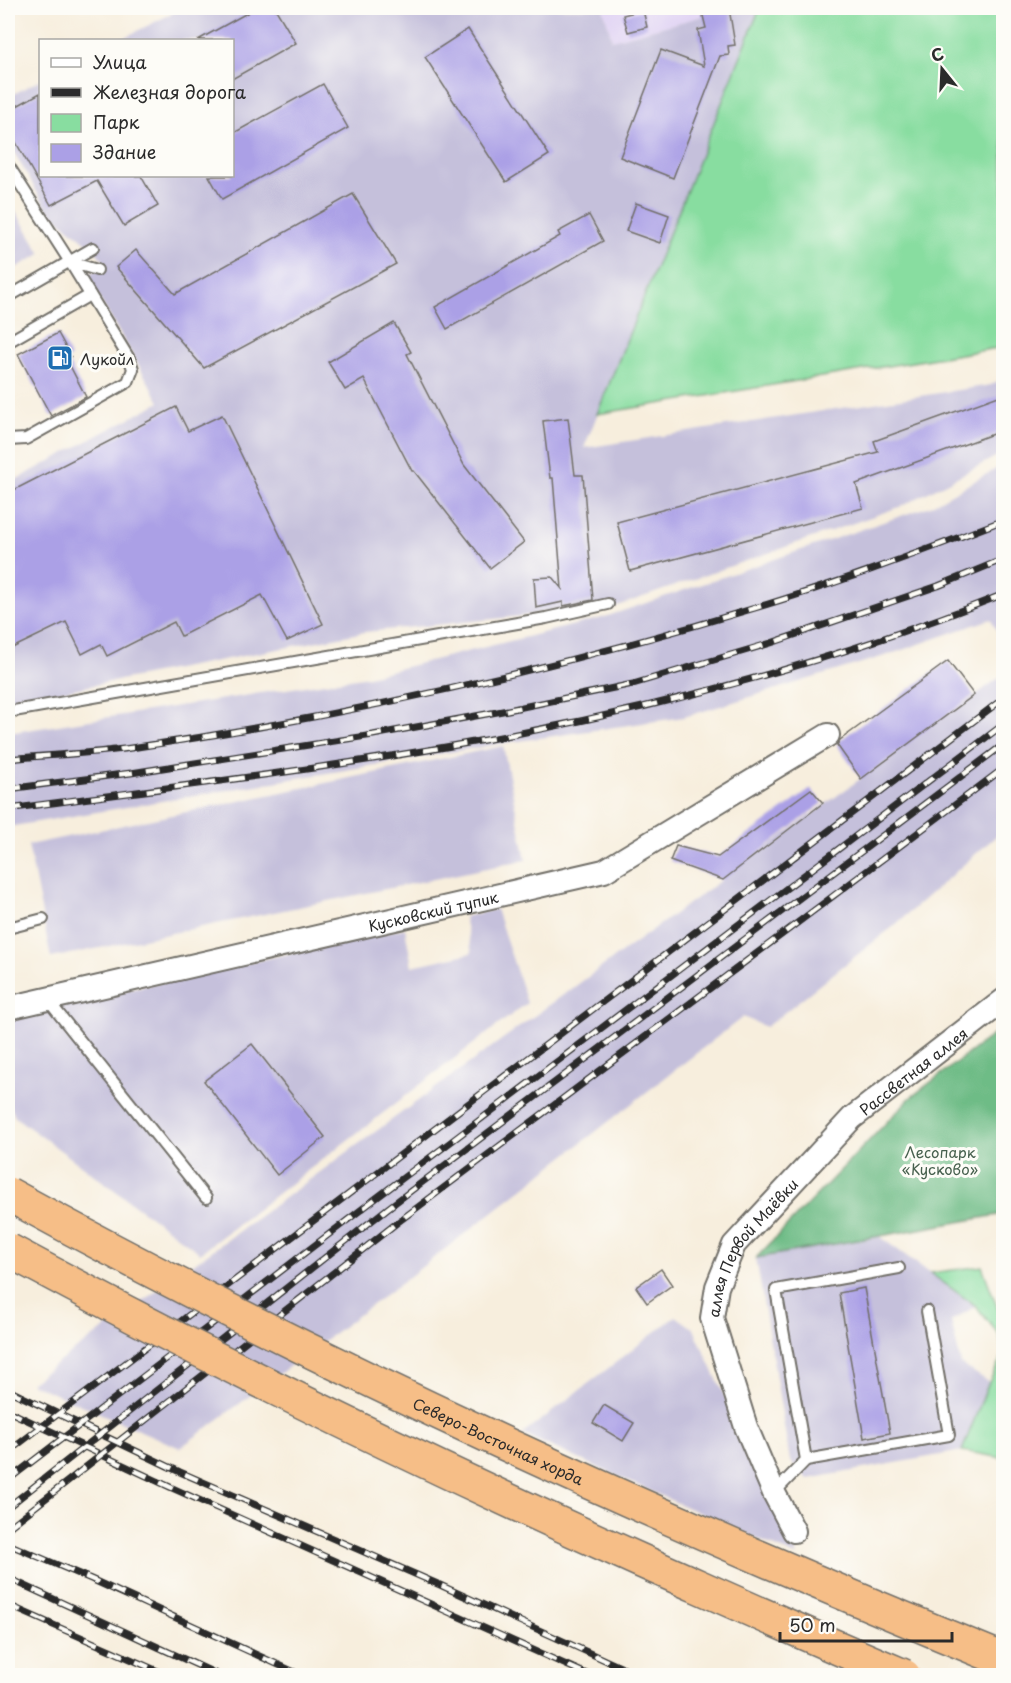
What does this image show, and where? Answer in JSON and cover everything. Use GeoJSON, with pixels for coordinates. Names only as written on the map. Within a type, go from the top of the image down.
{"type":"FeatureCollection","features":[{"type":"Feature","properties":{"kind":"main road","name":"Северо-Восточная хорда"},"geometry":{"type":"LineString","coordinates":[[8,1194],[327,1359],[544,1462],[823,1586],[1004,1660]]}},
{"type":"Feature","properties":{"kind":"main road"},"geometry":{"type":"LineString","coordinates":[[8,1250],[311,1407],[536,1514],[904,1676]]}},
{"type":"Feature","properties":{"kind":"street","name":"Кусковский тупик"},"geometry":{"type":"LineString","coordinates":[[8,1008],[604,871],[828,735]]}},
{"type":"Feature","properties":{"kind":"street","name":"Рассветная аллея"},"geometry":{"type":"LineString","coordinates":[[852,1118],[1004,1000]]}},
{"type":"Feature","properties":{"kind":"street","name":"аллея Первой Маёвки"},"geometry":{"type":"LineString","coordinates":[[794,1531],[774,1493],[746,1427],[712,1318],[717,1287],[734,1245],[852,1118]]}},
{"type":"Feature","properties":{"kind":"lane"},"geometry":{"type":"LineString","coordinates":[[8,165],[70,262],[130,360],[133,369],[128,382],[26,439],[8,440]]}},
{"type":"Feature","properties":{"kind":"lane"},"geometry":{"type":"LineString","coordinates":[[8,297],[93,248]]}},
{"type":"Feature","properties":{"kind":"lane"},"geometry":{"type":"LineString","coordinates":[[70,262],[97,270]]}},
{"type":"Feature","properties":{"kind":"lane"},"geometry":{"type":"LineString","coordinates":[[8,342],[90,295]]}},
{"type":"Feature","properties":{"kind":"lane"},"geometry":{"type":"LineString","coordinates":[[8,712],[608,604]]}},
{"type":"Feature","properties":{"kind":"lane"},"geometry":{"type":"LineString","coordinates":[[8,928],[43,919]]}},
{"type":"Feature","properties":{"kind":"lane"},"geometry":{"type":"LineString","coordinates":[[46,998],[206,1198]]}},
{"type":"Feature","properties":{"kind":"lane"},"geometry":{"type":"LineString","coordinates":[[806,1460],[776,1290],[899,1268]]}},
{"type":"Feature","properties":{"kind":"lane"},"geometry":{"type":"LineString","coordinates":[[774,1493],[806,1460],[949,1435],[927,1311]]}},
{"type":"Feature","properties":{"kind":"shaded area"},"geometry":{"type":"Polygon","coordinates":[[[183,8],[603,8],[612,40],[734,8],[760,8],[584,448],[991,385],[1003,378],[1003,453],[902,506],[609,609],[563,609],[523,616],[365,632],[8,702],[8,484],[160,402],[86,276],[106,264],[93,248],[48,211],[8,142],[8,97],[39,81],[39,177],[234,177],[234,39],[121,39],[183,8]]]}},
{"type":"Feature","properties":{"kind":"shaded area"},"geometry":{"type":"Polygon","coordinates":[[[603,8],[734,8],[612,40],[603,8]]]}},
{"type":"Feature","properties":{"kind":"shaded area"},"geometry":{"type":"Polygon","coordinates":[[[8,198],[41,254],[8,272],[8,198]]]}},
{"type":"Feature","properties":{"kind":"shaded area"},"geometry":{"type":"Polygon","coordinates":[[[1003,465],[1003,643],[991,619],[888,655],[684,717],[505,743],[8,827],[8,733],[369,676],[602,618],[930,506],[1003,465]]]}},
{"type":"Feature","properties":{"kind":"shaded area"},"geometry":{"type":"Polygon","coordinates":[[[1003,675],[1003,830],[895,925],[766,1027],[743,1017],[400,1284],[180,1448],[30,1383],[1003,675]]]}},
{"type":"Feature","properties":{"kind":"shaded area"},"geometry":{"type":"Polygon","coordinates":[[[503,746],[526,860],[51,958],[28,845],[503,746]]]}},
{"type":"Feature","properties":{"kind":"shaded area"},"geometry":{"type":"Polygon","coordinates":[[[496,909],[527,1003],[200,1253],[15,1117],[8,1101],[8,1022],[53,1006],[405,928],[412,966],[472,953],[464,917],[496,909]]]}},
{"type":"Feature","properties":{"kind":"shaded area"},"geometry":{"type":"Polygon","coordinates":[[[880,1237],[976,1306],[951,1321],[961,1364],[989,1382],[962,1451],[808,1479],[790,1461],[756,1258],[880,1237]]]}},
{"type":"Feature","properties":{"kind":"shaded area"},"geometry":{"type":"Polygon","coordinates":[[[676,1316],[694,1329],[798,1557],[523,1434],[676,1316]]]}},
{"type":"Feature","properties":{"kind":"green space"},"geometry":{"type":"Polygon","coordinates":[[[760,8],[1003,8],[1003,347],[597,414],[760,8]]]}},
{"type":"Feature","properties":{"kind":"green space","name":"Лесопарк «Кусково»"},"geometry":{"type":"Polygon","coordinates":[[[1003,1027],[1003,1214],[756,1258],[910,1098],[1003,1027]]]}},
{"type":"Feature","properties":{"kind":"green space"},"geometry":{"type":"Polygon","coordinates":[[[982,1266],[1003,1323],[1003,1458],[962,1451],[989,1382],[1002,1357],[1000,1336],[976,1306],[930,1273],[982,1266]]]}},
{"type":"Feature","properties":{"kind":"building"},"geometry":{"type":"Polygon","coordinates":[[[256,8],[275,8],[296,43],[234,78],[234,39],[200,39],[256,8]]]}},
{"type":"Feature","properties":{"kind":"building"},"geometry":{"type":"Polygon","coordinates":[[[701,8],[729,8],[735,45],[728,46],[729,55],[720,56],[673,178],[620,157],[661,50],[704,66],[698,30],[706,28],[701,8]]]}},
{"type":"Feature","properties":{"kind":"building"},"geometry":{"type":"Polygon","coordinates":[[[643,10],[647,27],[628,32],[623,15],[643,10]]]}},
{"type":"Feature","properties":{"kind":"building"},"geometry":{"type":"Polygon","coordinates":[[[468,29],[549,155],[506,182],[425,57],[468,29]]]}},
{"type":"Feature","properties":{"kind":"building"},"geometry":{"type":"Polygon","coordinates":[[[323,84],[348,128],[222,199],[210,177],[234,177],[234,133],[323,84]]]}},
{"type":"Feature","properties":{"kind":"building"},"geometry":{"type":"Polygon","coordinates":[[[39,94],[39,177],[142,177],[158,206],[124,226],[97,181],[51,205],[8,128],[8,111],[39,94]]]}},
{"type":"Feature","properties":{"kind":"building"},"geometry":{"type":"Polygon","coordinates":[[[353,194],[396,264],[204,368],[116,267],[136,250],[175,294],[353,194]]]}},
{"type":"Feature","properties":{"kind":"building"},"geometry":{"type":"Polygon","coordinates":[[[636,203],[669,215],[660,243],[626,231],[636,203]]]}},
{"type":"Feature","properties":{"kind":"building"},"geometry":{"type":"Polygon","coordinates":[[[589,215],[603,241],[447,329],[435,307],[560,236],[558,232],[589,215]]]}},
{"type":"Feature","properties":{"kind":"building"},"geometry":{"type":"Polygon","coordinates":[[[394,323],[411,352],[407,354],[464,465],[524,542],[490,568],[412,471],[364,379],[345,390],[328,362],[394,323]]]}},
{"type":"Feature","properties":{"kind":"building"},"geometry":{"type":"Polygon","coordinates":[[[58,333],[71,357],[67,360],[86,397],[51,416],[18,354],[58,333]]]}},
{"type":"Feature","properties":{"kind":"building"},"geometry":{"type":"Polygon","coordinates":[[[1004,394],[1004,430],[856,484],[863,508],[630,571],[617,522],[878,452],[874,441],[1004,394]]]}},
{"type":"Feature","properties":{"kind":"building"},"geometry":{"type":"Polygon","coordinates":[[[176,407],[188,431],[222,415],[323,624],[287,641],[262,595],[181,636],[174,622],[107,656],[101,644],[82,654],[66,622],[8,650],[8,493],[176,407]]]}},
{"type":"Feature","properties":{"kind":"building"},"geometry":{"type":"Polygon","coordinates":[[[568,418],[575,475],[583,475],[593,600],[563,606],[563,602],[536,608],[534,578],[552,577],[562,589],[553,478],[550,478],[543,421],[568,418]]]}},
{"type":"Feature","properties":{"kind":"building"},"geometry":{"type":"Polygon","coordinates":[[[948,661],[974,695],[861,779],[837,745],[840,740],[948,661]]]}},
{"type":"Feature","properties":{"kind":"building"},"geometry":{"type":"Polygon","coordinates":[[[811,789],[823,803],[723,880],[670,861],[676,846],[718,857],[811,789]]]}},
{"type":"Feature","properties":{"kind":"building"},"geometry":{"type":"Polygon","coordinates":[[[252,1044],[325,1137],[277,1175],[204,1081],[252,1044]]]}},
{"type":"Feature","properties":{"kind":"building"},"geometry":{"type":"Polygon","coordinates":[[[661,1269],[672,1285],[647,1303],[636,1287],[661,1269]]]}},
{"type":"Feature","properties":{"kind":"building"},"geometry":{"type":"Polygon","coordinates":[[[864,1288],[890,1433],[864,1438],[839,1293],[864,1288]]]}},
{"type":"Feature","properties":{"kind":"building"},"geometry":{"type":"Polygon","coordinates":[[[604,1405],[634,1423],[623,1441],[593,1423],[604,1405]]]}},
{"type":"Feature","properties":{"kind":"railway"},"geometry":{"type":"LineString","coordinates":[[8,759],[116,750],[210,736],[446,690],[678,631],[880,567],[1004,520]]}},
{"type":"Feature","properties":{"kind":"railway"},"geometry":{"type":"LineString","coordinates":[[8,789],[131,773],[373,735],[633,684],[771,643],[938,586],[1004,559]]}},
{"type":"Feature","properties":{"kind":"railway"},"geometry":{"type":"LineString","coordinates":[[8,809],[326,766],[453,746],[578,721],[702,692],[824,658],[1004,594]]}},
{"type":"Feature","properties":{"kind":"railway"},"geometry":{"type":"LineString","coordinates":[[8,1452],[1004,698]]}},
{"type":"Feature","properties":{"kind":"railway"},"geometry":{"type":"LineString","coordinates":[[8,1480],[379,1196],[1004,724]]}},
{"type":"Feature","properties":{"kind":"railway"},"geometry":{"type":"LineString","coordinates":[[8,1507],[388,1208],[1004,744]]}},
{"type":"Feature","properties":{"kind":"railway"},"geometry":{"type":"LineString","coordinates":[[8,1528],[398,1222],[1004,768]]}},
{"type":"Feature","properties":{"kind":"railway"},"geometry":{"type":"LineString","coordinates":[[8,1390],[180,1472],[440,1585],[640,1676]]}},
{"type":"Feature","properties":{"kind":"railway"},"geometry":{"type":"LineString","coordinates":[[8,1411],[170,1487],[591,1676]]}},
{"type":"Feature","properties":{"kind":"railway"},"geometry":{"type":"LineString","coordinates":[[8,1544],[91,1579],[303,1676]]}},
{"type":"Feature","properties":{"kind":"railway"},"geometry":{"type":"LineString","coordinates":[[8,1578],[221,1676]]}},
{"type":"Feature","properties":{"kind":"railway"},"geometry":{"type":"LineString","coordinates":[[8,1605],[169,1676]]}},
{"type":"Feature","properties":{"kind":"place","name":"Лукойл"},"geometry":{"type":"Point","coordinates":[60,358]}}]}
